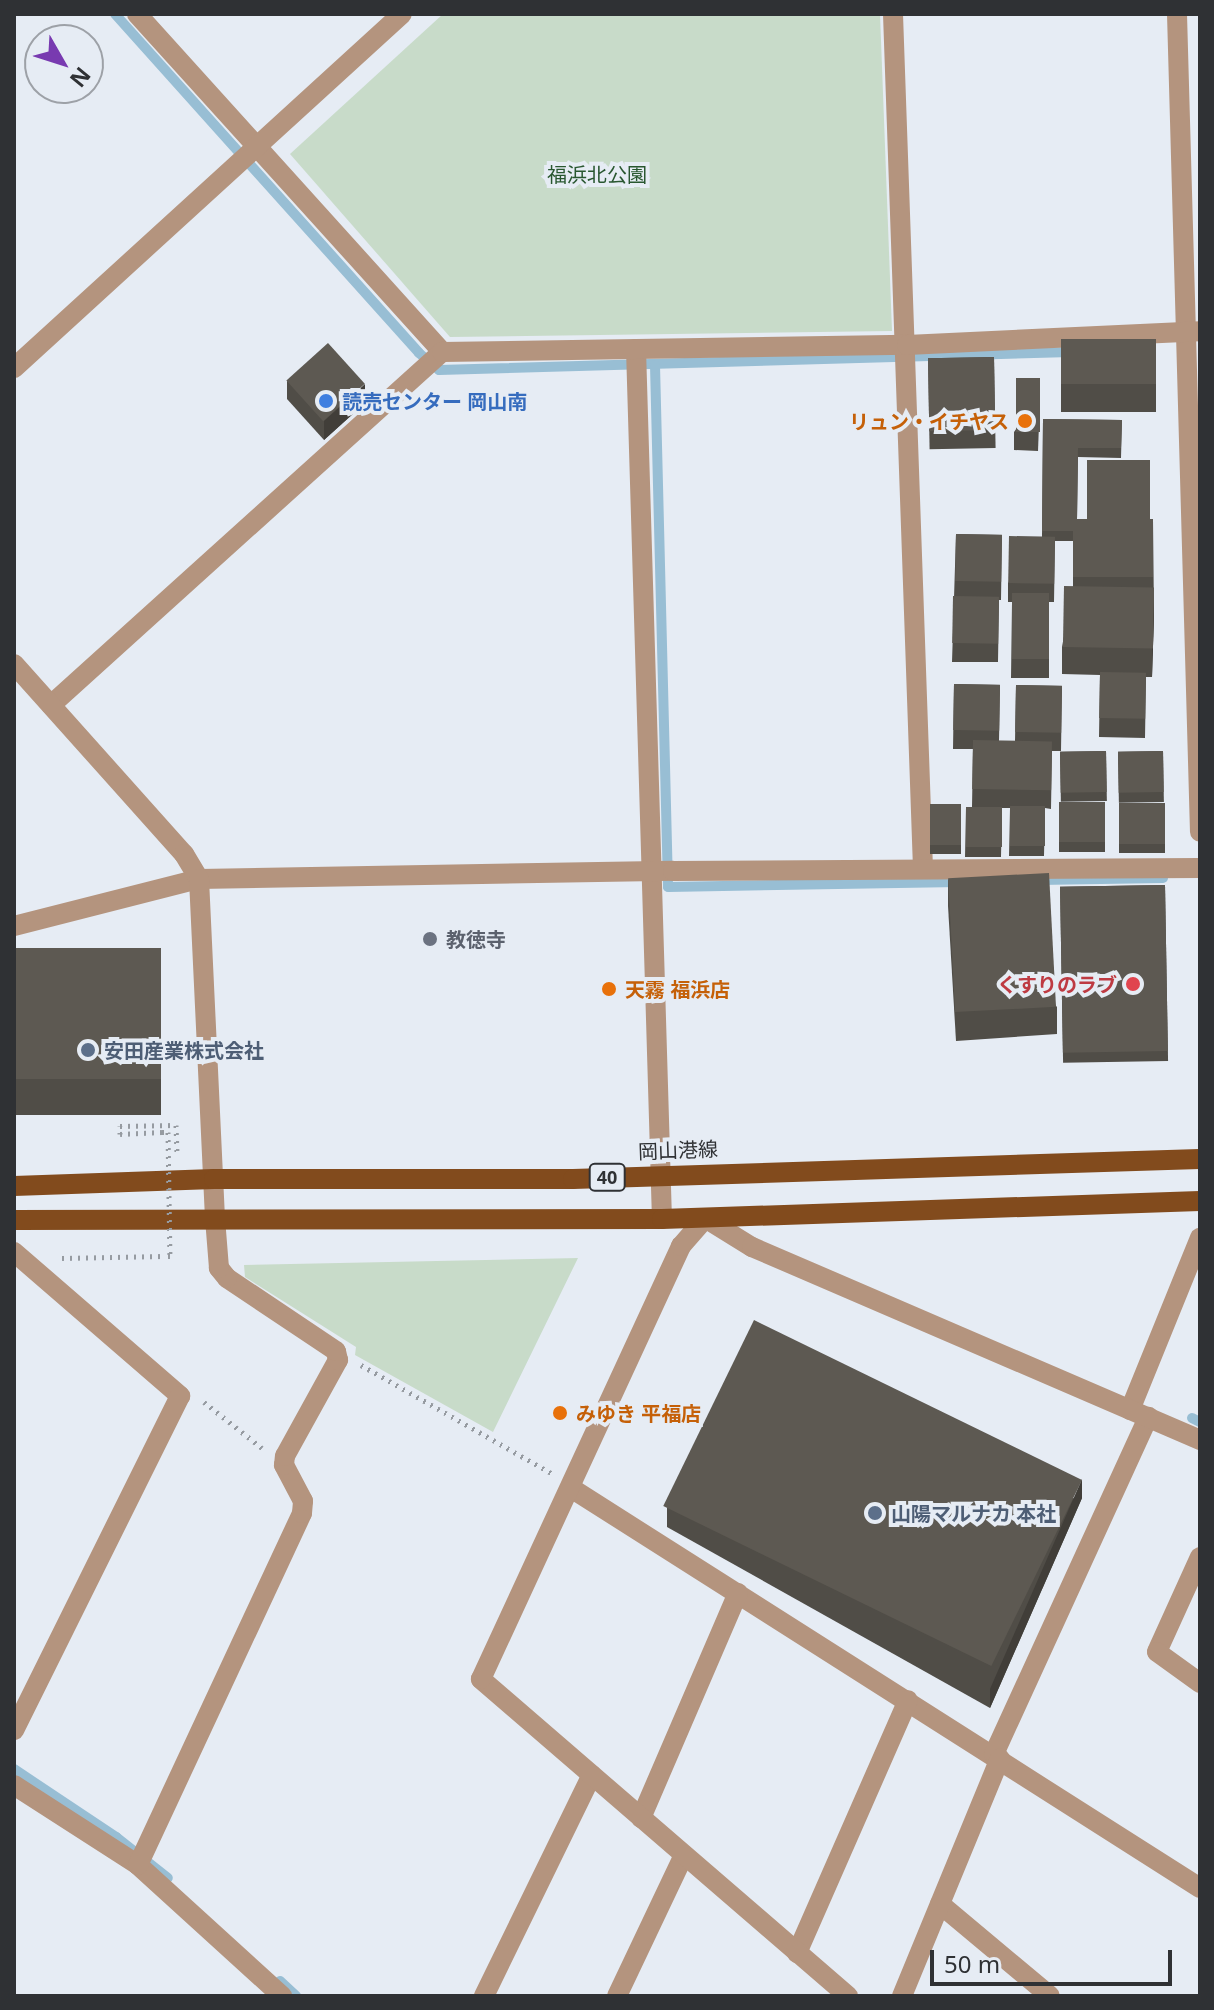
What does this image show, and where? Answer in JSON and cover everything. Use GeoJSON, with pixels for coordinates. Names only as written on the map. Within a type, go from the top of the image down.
{"type":"FeatureCollection","features":[{"type":"Feature","properties":{"kind":"main road","name":"岡山港線"},"geometry":{"type":"LineString","coordinates":[[14,1186],[214,1179],[573,1179],[1200,1159]]}},
{"type":"Feature","properties":{"kind":"main road","name":"40"},"geometry":{"type":"LineString","coordinates":[[14,1220],[662,1219],[1200,1201]]}},
{"type":"Feature","properties":{"kind":"street"},"geometry":{"type":"LineString","coordinates":[[137,14],[248,154],[434,359]]}},
{"type":"Feature","properties":{"kind":"street"},"geometry":{"type":"LineString","coordinates":[[14,368],[402,14]]}},
{"type":"Feature","properties":{"kind":"street"},"geometry":{"type":"LineString","coordinates":[[893,14],[923,868]]}},
{"type":"Feature","properties":{"kind":"street"},"geometry":{"type":"LineString","coordinates":[[1177,14],[1193,331],[1200,832]]}},
{"type":"Feature","properties":{"kind":"street"},"geometry":{"type":"LineString","coordinates":[[51,705],[434,359],[636,360],[907,352],[1193,331]]}},
{"type":"Feature","properties":{"kind":"street"},"geometry":{"type":"LineString","coordinates":[[636,360],[662,871],[662,1219]]}},
{"type":"Feature","properties":{"kind":"street"},"geometry":{"type":"LineString","coordinates":[[14,664],[184,854],[199,879],[219,1268],[227,1278],[336,1351],[338,1360],[288,1449],[284,1465],[303,1501],[302,1513],[141,1858]]}},
{"type":"Feature","properties":{"kind":"street"},"geometry":{"type":"LineString","coordinates":[[14,926],[199,879],[923,868],[1200,868]]}},
{"type":"Feature","properties":{"kind":"street"},"geometry":{"type":"LineString","coordinates":[[848,1996],[481,1679],[681,1246],[705,1218],[752,1247],[1200,1440]]}},
{"type":"Feature","properties":{"kind":"street"},"geometry":{"type":"LineString","coordinates":[[902,1996],[997,1756],[1139,1414],[1200,1238]]}},
{"type":"Feature","properties":{"kind":"street"},"geometry":{"type":"LineString","coordinates":[[14,1252],[180,1396],[14,1730]]}},
{"type":"Feature","properties":{"kind":"street"},"geometry":{"type":"LineString","coordinates":[[572,1487],[1200,1888]]}},
{"type":"Feature","properties":{"kind":"street"},"geometry":{"type":"LineString","coordinates":[[1200,1557],[1157,1652],[1200,1683]]}},
{"type":"Feature","properties":{"kind":"street"},"geometry":{"type":"LineString","coordinates":[[641,1818],[738,1593]]}},
{"type":"Feature","properties":{"kind":"street"},"geometry":{"type":"LineString","coordinates":[[797,1953],[908,1700]]}},
{"type":"Feature","properties":{"kind":"street"},"geometry":{"type":"LineString","coordinates":[[484,1996],[592,1775]]}},
{"type":"Feature","properties":{"kind":"street"},"geometry":{"type":"LineString","coordinates":[[14,1785],[141,1858],[282,1996]]}},
{"type":"Feature","properties":{"kind":"street"},"geometry":{"type":"LineString","coordinates":[[617,1996],[684,1855]]}},
{"type":"Feature","properties":{"kind":"street"},"geometry":{"type":"LineString","coordinates":[[940,1904],[1050,1996]]}},
{"type":"Feature","properties":{"kind":"path"},"geometry":{"type":"LineString","coordinates":[[52,1258],[170,1256],[168,1132],[120,1134],[120,1126],[176,1125],[177,1152]]}},
{"type":"Feature","properties":{"kind":"path"},"geometry":{"type":"LineString","coordinates":[[336,1351],[572,1487]]}},
{"type":"Feature","properties":{"kind":"path"},"geometry":{"type":"LineString","coordinates":[[180,1396],[190,1391],[284,1465]]}},
{"type":"Feature","properties":{"kind":"green space","name":"福浜北公園"},"geometry":{"type":"Polygon","coordinates":[[[443,14],[880,14],[892,331],[450,337],[290,154],[443,14]]]}},
{"type":"Feature","properties":{"kind":"green space"},"geometry":{"type":"Polygon","coordinates":[[[578,1258],[493,1432],[355,1355],[356,1347],[245,1277],[244,1265],[578,1258]]]}},
{"type":"Feature","properties":{"kind":"building"},"geometry":{"type":"Polygon","coordinates":[[[1061,339],[1156,339],[1156,384],[1061,384],[1061,339]]]}},
{"type":"Feature","properties":{"kind":"building"},"geometry":{"type":"Polygon","coordinates":[[[328,343],[365,384],[323,421],[286,380],[328,343]]]}},
{"type":"Feature","properties":{"kind":"building"},"geometry":{"type":"Polygon","coordinates":[[[994,357],[995,430],[929,431],[928,358],[994,357]]]}},
{"type":"Feature","properties":{"kind":"building"},"geometry":{"type":"Polygon","coordinates":[[[1016,378],[1040,378],[1040,432],[1016,432],[1016,378]]]}},
{"type":"Feature","properties":{"kind":"building"},"geometry":{"type":"Polygon","coordinates":[[[1043,419],[1122,420],[1121,448],[1078,448],[1077,520],[1073,520],[1073,531],[1042,531],[1043,419]]]}},
{"type":"Feature","properties":{"kind":"building"},"geometry":{"type":"Polygon","coordinates":[[[1087,460],[1150,460],[1150,519],[1087,519],[1087,460]]]}},
{"type":"Feature","properties":{"kind":"building"},"geometry":{"type":"Polygon","coordinates":[[[1073,519],[1153,519],[1153,577],[1073,577],[1073,519]]]}},
{"type":"Feature","properties":{"kind":"building"},"geometry":{"type":"Polygon","coordinates":[[[956,534],[1002,535],[1001,582],[955,581],[956,534]]]}},
{"type":"Feature","properties":{"kind":"building"},"geometry":{"type":"Polygon","coordinates":[[[1009,536],[1055,537],[1054,584],[1008,583],[1009,536]]]}},
{"type":"Feature","properties":{"kind":"building"},"geometry":{"type":"Polygon","coordinates":[[[1064,586],[1154,588],[1153,649],[1063,647],[1064,586]]]}},
{"type":"Feature","properties":{"kind":"building"},"geometry":{"type":"Polygon","coordinates":[[[1012,593],[1049,593],[1049,659],[1012,659],[1012,593]]]}},
{"type":"Feature","properties":{"kind":"building"},"geometry":{"type":"Polygon","coordinates":[[[953,596],[999,597],[998,644],[952,643],[953,596]]]}},
{"type":"Feature","properties":{"kind":"building"},"geometry":{"type":"Polygon","coordinates":[[[1100,672],[1146,673],[1145,719],[1099,718],[1100,672]]]}},
{"type":"Feature","properties":{"kind":"building"},"geometry":{"type":"Polygon","coordinates":[[[954,684],[1000,685],[999,731],[953,730],[954,684]]]}},
{"type":"Feature","properties":{"kind":"building"},"geometry":{"type":"Polygon","coordinates":[[[1016,685],[1062,686],[1061,733],[1015,732],[1016,685]]]}},
{"type":"Feature","properties":{"kind":"building"},"geometry":{"type":"Polygon","coordinates":[[[973,740],[1052,741],[1051,790],[972,789],[973,740]]]}},
{"type":"Feature","properties":{"kind":"building"},"geometry":{"type":"Polygon","coordinates":[[[1106,751],[1107,792],[1061,793],[1060,752],[1106,751]]]}},
{"type":"Feature","properties":{"kind":"building"},"geometry":{"type":"Polygon","coordinates":[[[1163,751],[1164,792],[1119,793],[1118,752],[1163,751]]]}},
{"type":"Feature","properties":{"kind":"building"},"geometry":{"type":"Polygon","coordinates":[[[1059,802],[1105,802],[1105,842],[1059,842],[1059,802]]]}},
{"type":"Feature","properties":{"kind":"building"},"geometry":{"type":"Polygon","coordinates":[[[1119,803],[1165,803],[1165,844],[1119,844],[1119,803]]]}},
{"type":"Feature","properties":{"kind":"building"},"geometry":{"type":"Polygon","coordinates":[[[930,804],[961,804],[961,845],[930,845],[930,804]]]}},
{"type":"Feature","properties":{"kind":"building"},"geometry":{"type":"Polygon","coordinates":[[[1010,806],[1045,806],[1045,846],[1010,846],[1010,806]]]}},
{"type":"Feature","properties":{"kind":"building"},"geometry":{"type":"Polygon","coordinates":[[[966,807],[1002,807],[1002,847],[966,847],[966,807]]]}},
{"type":"Feature","properties":{"kind":"building"},"geometry":{"type":"Polygon","coordinates":[[[1049,873],[1056,1007],[955,1012],[948,878],[1049,873]]]}},
{"type":"Feature","properties":{"kind":"building"},"geometry":{"type":"Polygon","coordinates":[[[1165,885],[1168,1051],[1063,1053],[1060,887],[1165,885]]]}},
{"type":"Feature","properties":{"kind":"building","name":"安田産業株式会社"},"geometry":{"type":"Polygon","coordinates":[[[14,948],[161,948],[161,1079],[14,1079],[14,948]]]}},
{"type":"Feature","properties":{"kind":"building","name":"山陽マルナカ 本社"},"geometry":{"type":"Polygon","coordinates":[[[754,1320],[1082,1480],[991,1666],[663,1506],[754,1320]]]}},
{"type":"Feature","properties":{"kind":"waterway"},"geometry":{"type":"LineString","coordinates":[[115,14],[419,353],[439,370],[1071,352]]}},
{"type":"Feature","properties":{"kind":"waterway"},"geometry":{"type":"LineString","coordinates":[[655,365],[668,887],[959,882]]}},
{"type":"Feature","properties":{"kind":"waterway"},"geometry":{"type":"LineString","coordinates":[[1039,880],[1163,878]]}},
{"type":"Feature","properties":{"kind":"waterway"},"geometry":{"type":"LineString","coordinates":[[1192,1418],[1200,1422]]}},
{"type":"Feature","properties":{"kind":"waterway"},"geometry":{"type":"LineString","coordinates":[[14,1769],[116,1837],[168,1878]]}},
{"type":"Feature","properties":{"kind":"waterway"},"geometry":{"type":"LineString","coordinates":[[280,1981],[296,1996]]}},
{"type":"Feature","properties":{"kind":"place","name":"読売センター 岡山南"},"geometry":{"type":"Point","coordinates":[326,401]}},
{"type":"Feature","properties":{"kind":"place","name":"リュン・イチヤス"},"geometry":{"type":"Point","coordinates":[1025,421]}},
{"type":"Feature","properties":{"kind":"place","name":"教徳寺"},"geometry":{"type":"Point","coordinates":[430,939]}},
{"type":"Feature","properties":{"kind":"place","name":"くすりのラブ"},"geometry":{"type":"Point","coordinates":[1133,984]}},
{"type":"Feature","properties":{"kind":"place","name":"天霧 福浜店"},"geometry":{"type":"Point","coordinates":[609,989]}},
{"type":"Feature","properties":{"kind":"place","name":"安田産業株式会社"},"geometry":{"type":"Point","coordinates":[88,1050]}},
{"type":"Feature","properties":{"kind":"place","name":"みゆき 平福店"},"geometry":{"type":"Point","coordinates":[560,1413]}},
{"type":"Feature","properties":{"kind":"place","name":"山陽マルナカ 本社"},"geometry":{"type":"Point","coordinates":[875,1513]}}]}
